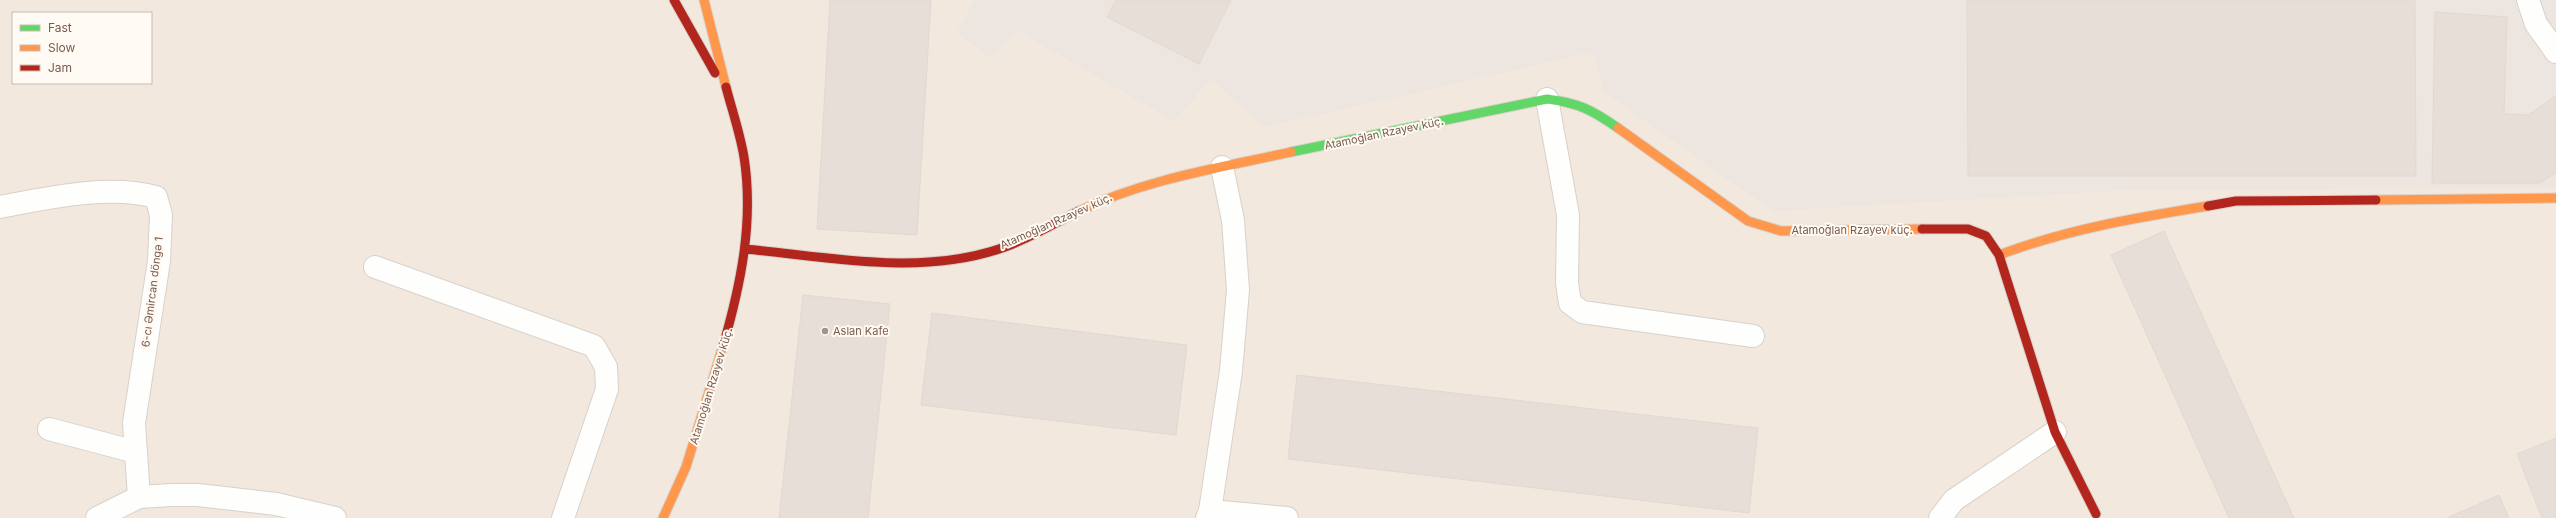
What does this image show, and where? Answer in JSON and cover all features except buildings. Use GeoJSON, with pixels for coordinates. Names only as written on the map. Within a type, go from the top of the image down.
{"type":"FeatureCollection","features":[{"type":"Feature","properties":{"kind":"street"},"geometry":{"type":"LineString","coordinates":[[674,0],[731,100]]}},
{"type":"Feature","properties":{"kind":"street"},"geometry":{"type":"LineString","coordinates":[[704,0],[731,100]]}},
{"type":"Feature","properties":{"kind":"street"},"geometry":{"type":"LineString","coordinates":[[2528,0],[2536,24],[2556,52]]}},
{"type":"Feature","properties":{"kind":"street"},"geometry":{"type":"LineString","coordinates":[[1547,99],[1568,215],[1567,283],[1570,303],[1582,312],[1753,336]]}},
{"type":"Feature","properties":{"kind":"street","name":"Atamoğlan Rzayev küç."},"geometry":{"type":"LineString","coordinates":[[745,249],[900,264],[960,258],[1005,247],[1113,195],[1160,180],[1547,99],[1573,102],[1598,114],[1748,221],[1781,231],[1968,229],[1986,236],[1999,255],[2055,432],[2096,514]]}},
{"type":"Feature","properties":{"kind":"street","name":"Atamoğlan Rzayev küç."},"geometry":{"type":"LineString","coordinates":[[663,518],[686,467],[703,416],[737,299],[745,249],[748,212],[744,157],[731,100]]}},
{"type":"Feature","properties":{"kind":"street"},"geometry":{"type":"LineString","coordinates":[[1222,167],[1232,220],[1238,290],[1231,371],[1208,515],[1287,518]]}},
{"type":"Feature","properties":{"kind":"street","name":"6-cı Əmircan döngə 1"},"geometry":{"type":"LineString","coordinates":[[0,207],[74,194],[142,193],[156,197],[160,215],[159,261],[134,423],[139,497]]}},
{"type":"Feature","properties":{"kind":"street"},"geometry":{"type":"LineString","coordinates":[[1999,255],[2044,238],[2109,222],[2236,201],[2556,198]]}},
{"type":"Feature","properties":{"kind":"street"},"geometry":{"type":"LineString","coordinates":[[375,267],[594,346],[606,367],[607,389],[563,518]]}},
{"type":"Feature","properties":{"kind":"street"},"geometry":{"type":"LineString","coordinates":[[49,429],[136,452]]}},
{"type":"Feature","properties":{"kind":"street"},"geometry":{"type":"LineString","coordinates":[[1940,518],[1954,500],[2055,432]]}},
{"type":"Feature","properties":{"kind":"street"},"geometry":{"type":"LineString","coordinates":[[97,518],[139,497],[198,495],[274,511],[335,518]]}},
{"type":"Feature","properties":{"kind":"shaded area"},"geometry":{"type":"Polygon","coordinates":[[[0,0],[2556,0],[2556,518],[0,518],[0,0]]]}},
{"type":"Feature","properties":{"kind":"shaded area"},"geometry":{"type":"Polygon","coordinates":[[[974,0],[2556,0],[2556,188],[2128,190],[1773,211],[1604,92],[1593,52],[1265,127],[1211,79],[1174,121],[1018,31],[991,58],[957,33],[974,0]]]}},
{"type":"Feature","properties":{"kind":"traffic: fast"},"geometry":{"type":"LineString","coordinates":[[1291,152],[1547,99],[1585,108],[1618,128]]}},
{"type":"Feature","properties":{"kind":"traffic: slow"},"geometry":{"type":"LineString","coordinates":[[704,0],[726,87]]}},
{"type":"Feature","properties":{"kind":"traffic: slow"},"geometry":{"type":"LineString","coordinates":[[1618,128],[1748,221],[1781,231],[1922,229]]}},
{"type":"Feature","properties":{"kind":"traffic: slow"},"geometry":{"type":"LineString","coordinates":[[1079,211],[1104,200],[1157,182],[1291,152]]}},
{"type":"Feature","properties":{"kind":"traffic: slow"},"geometry":{"type":"LineString","coordinates":[[2376,200],[2556,198]]}},
{"type":"Feature","properties":{"kind":"traffic: slow"},"geometry":{"type":"LineString","coordinates":[[1999,255],[2076,231],[2208,206]]}},
{"type":"Feature","properties":{"kind":"traffic: slow"},"geometry":{"type":"LineString","coordinates":[[663,518],[686,467],[723,346]]}},
{"type":"Feature","properties":{"kind":"traffic: jam"},"geometry":{"type":"LineString","coordinates":[[674,0],[715,73]]}},
{"type":"Feature","properties":{"kind":"traffic: jam"},"geometry":{"type":"LineString","coordinates":[[723,346],[740,276],[744,252],[747,205],[747,181],[744,157],[726,87]]}},
{"type":"Feature","properties":{"kind":"traffic: jam"},"geometry":{"type":"LineString","coordinates":[[2208,206],[2236,201],[2376,200]]}},
{"type":"Feature","properties":{"kind":"traffic: jam"},"geometry":{"type":"LineString","coordinates":[[745,249],[843,260],[909,263],[941,261],[973,256],[1005,247],[1033,235],[1079,211]]}},
{"type":"Feature","properties":{"kind":"traffic: jam"},"geometry":{"type":"LineString","coordinates":[[1922,229],[1968,229],[1986,236],[1999,255],[2055,432],[2096,514]]}},
{"type":"Feature","properties":{"kind":"place","name":"Aslan Kafe"},"geometry":{"type":"Point","coordinates":[825,331]}}]}
